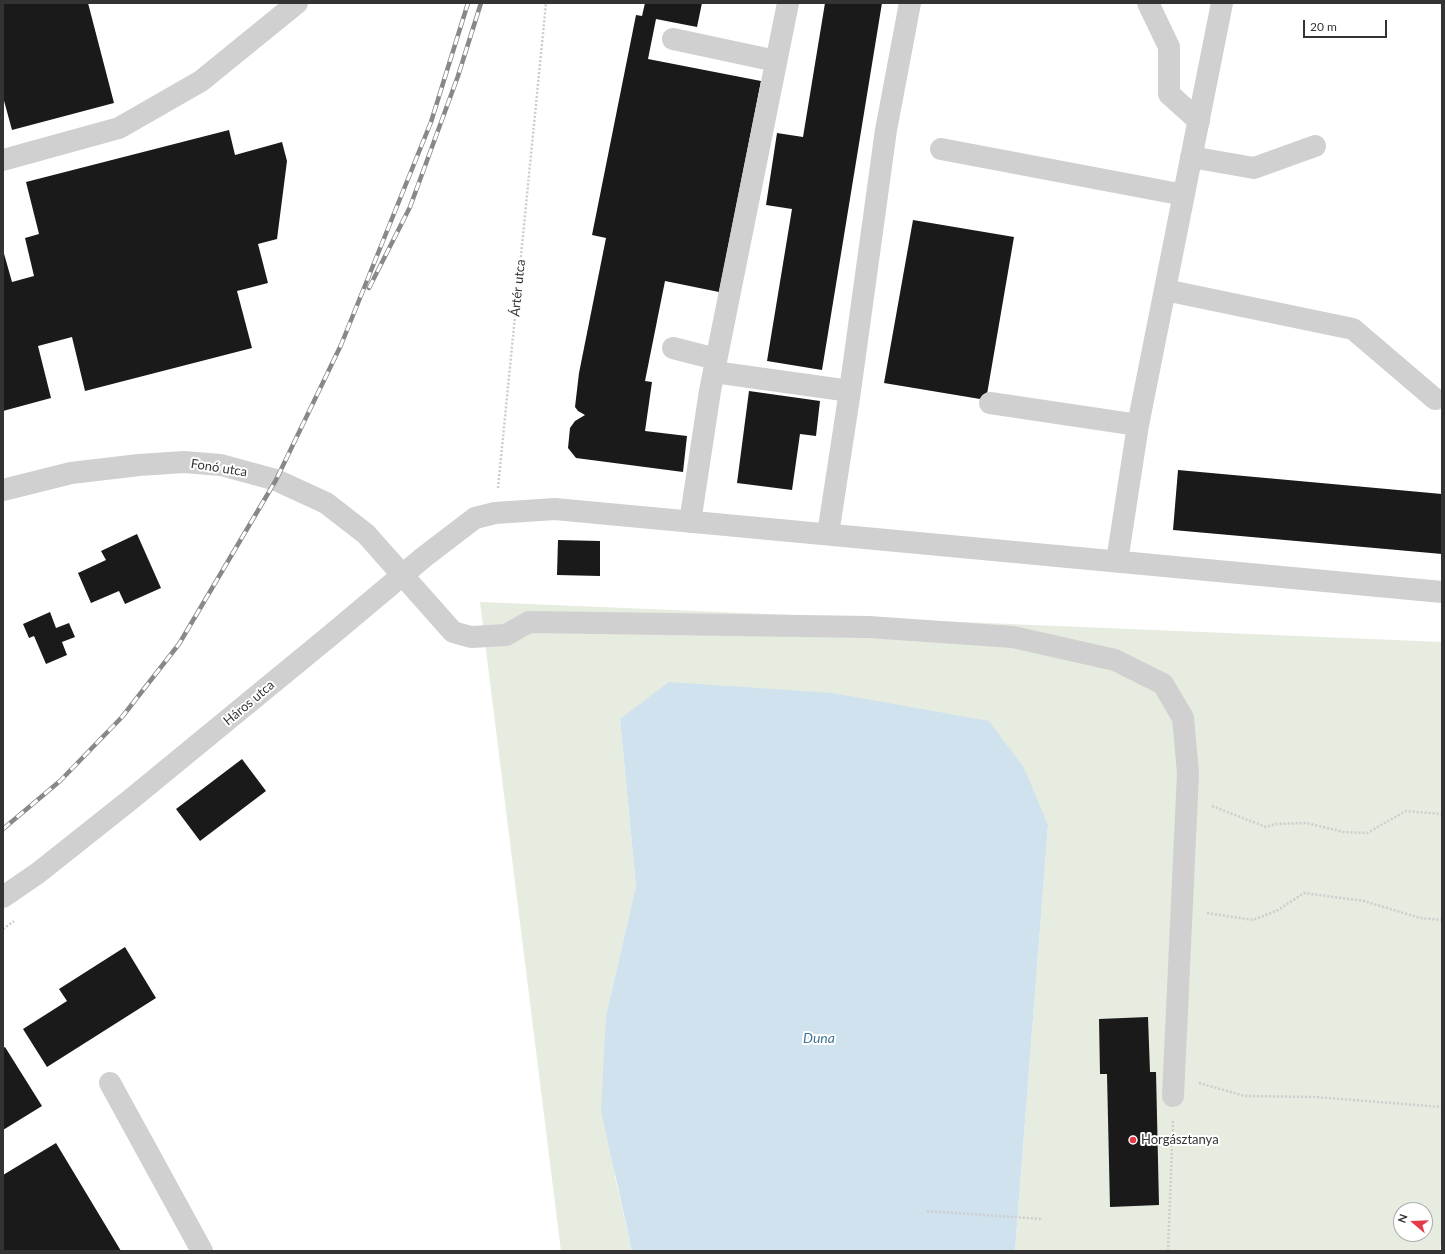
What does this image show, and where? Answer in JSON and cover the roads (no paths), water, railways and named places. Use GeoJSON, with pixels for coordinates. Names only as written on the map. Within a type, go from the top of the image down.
{"type":"FeatureCollection","features":[{"type":"Feature","properties":{"kind":"street"},"geometry":{"type":"LineString","coordinates":[[3,160],[119,128],[201,81],[297,3]]}},
{"type":"Feature","properties":{"kind":"street"},"geometry":{"type":"LineString","coordinates":[[788,3],[715,365],[690,522],[1442,592]]}},
{"type":"Feature","properties":{"kind":"street"},"geometry":{"type":"LineString","coordinates":[[828,534],[850,391],[886,130],[910,3]]}},
{"type":"Feature","properties":{"kind":"street"},"geometry":{"type":"LineString","coordinates":[[1148,3],[1169,47],[1168,94],[1198,121]]}},
{"type":"Feature","properties":{"kind":"street"},"geometry":{"type":"LineString","coordinates":[[1117,561],[1138,425],[1222,3]]}},
{"type":"Feature","properties":{"kind":"street"},"geometry":{"type":"LineString","coordinates":[[673,39],[776,61]]}},
{"type":"Feature","properties":{"kind":"street"},"geometry":{"type":"LineString","coordinates":[[1191,157],[1254,168],[1316,146]]}},
{"type":"Feature","properties":{"kind":"street"},"geometry":{"type":"LineString","coordinates":[[941,149],[1184,195]]}},
{"type":"Feature","properties":{"kind":"street"},"geometry":{"type":"LineString","coordinates":[[1165,290],[1353,329],[1436,399]]}},
{"type":"Feature","properties":{"kind":"street"},"geometry":{"type":"LineString","coordinates":[[673,348],[715,365],[850,391]]}},
{"type":"Feature","properties":{"kind":"street"},"geometry":{"type":"LineString","coordinates":[[990,403],[1138,425]]}},
{"type":"Feature","properties":{"kind":"street","name":"Fonó utca"},"geometry":{"type":"LineString","coordinates":[[3,490],[71,473],[139,465],[184,462],[221,465],[276,480],[326,503],[366,534],[453,632],[471,637],[506,635],[529,622],[869,627],[1013,637],[1115,660],[1163,684],[1183,718],[1188,773],[1174,1086]]}},
{"type":"Feature","properties":{"kind":"street","name":"Háros utca"},"geometry":{"type":"LineString","coordinates":[[3,897],[38,873],[130,800],[424,557],[475,518],[495,513],[555,509],[690,522]]}},
{"type":"Feature","properties":{"kind":"street"},"geometry":{"type":"LineString","coordinates":[[110,1083],[202,1251]]}},
{"type":"Feature","properties":{"kind":"water","name":"Duna"},"geometry":{"type":"Polygon","coordinates":[[[669,682],[832,693],[989,721],[1024,768],[1048,825],[1015,1251],[632,1251],[601,1111],[606,1016],[636,886],[620,719],[669,682]]]}},
{"type":"Feature","properties":{"kind":"railway"},"geometry":{"type":"LineString","coordinates":[[3,829],[60,781],[122,717],[179,644],[276,480],[341,345],[431,122],[468,3]]}},
{"type":"Feature","properties":{"kind":"railway"},"geometry":{"type":"LineString","coordinates":[[369,288],[410,207],[458,76],[481,3]]}},
{"type":"Feature","properties":{"kind":"place","name":"Horgásztanya"},"geometry":{"type":"Point","coordinates":[1133,1140]}}]}
